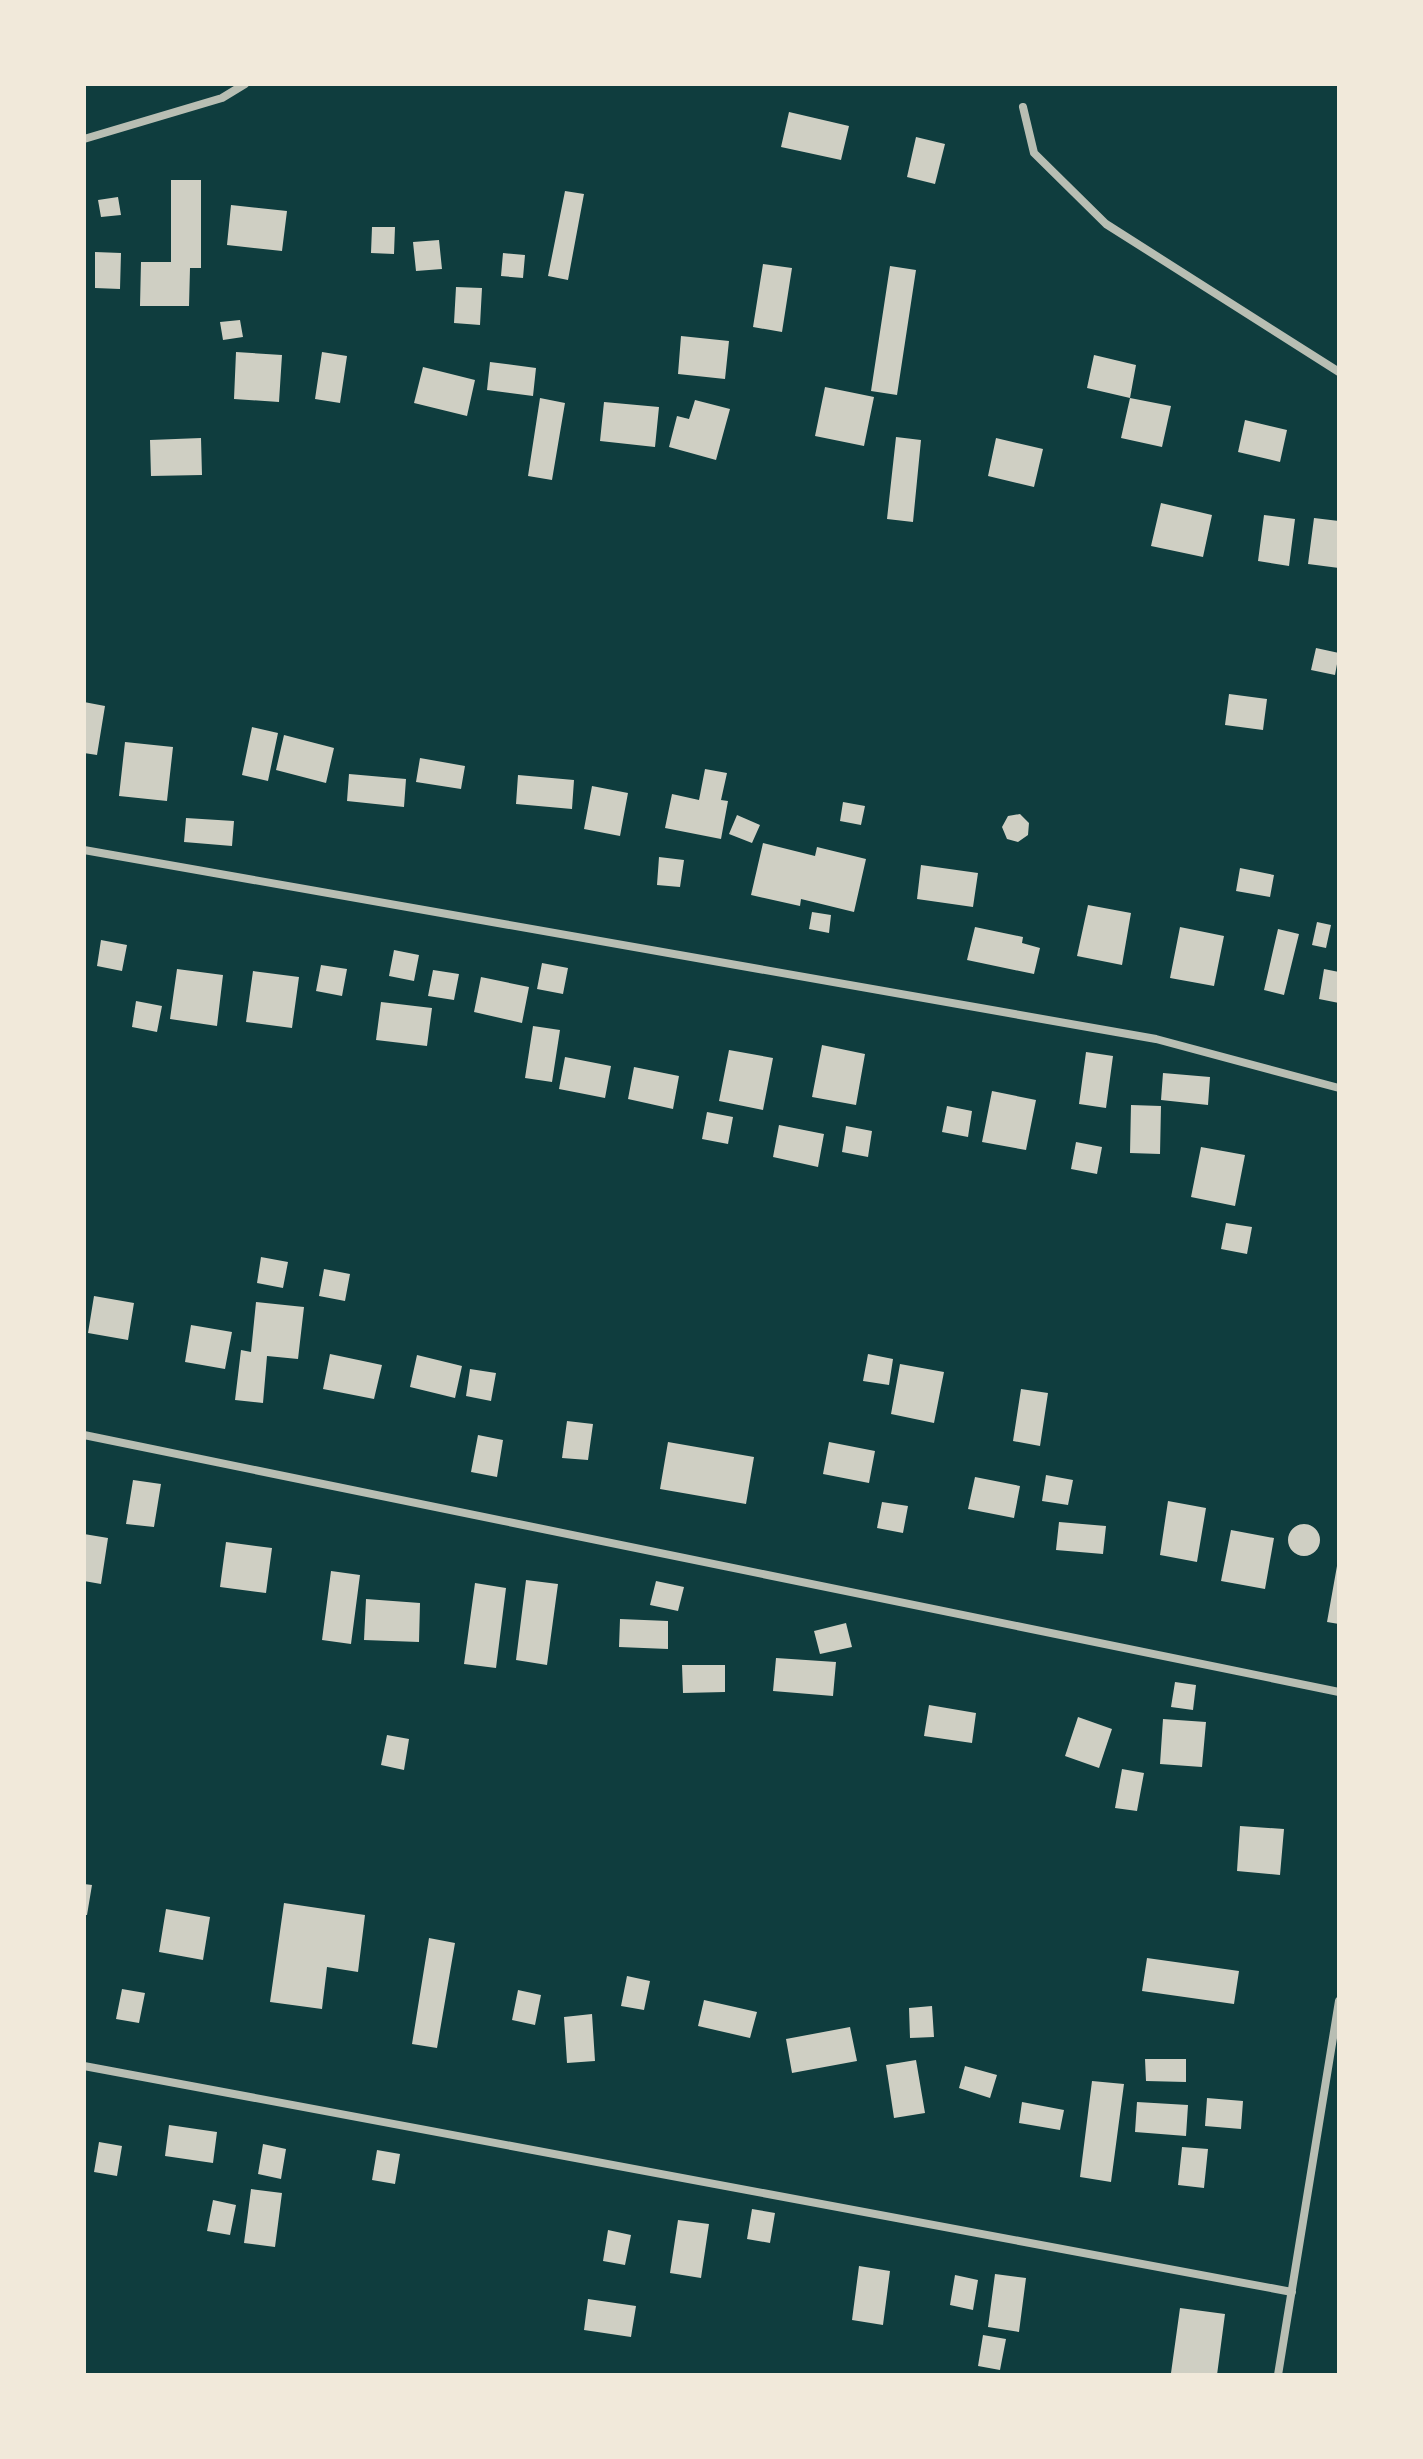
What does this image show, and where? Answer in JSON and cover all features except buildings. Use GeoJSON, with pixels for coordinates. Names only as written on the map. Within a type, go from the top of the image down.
{"type":"FeatureCollection","features":[{"type":"Feature","properties":{"kind":"street"},"geometry":{"type":"LineString","coordinates":[[84,139],[222,98],[245,84]]}},
{"type":"Feature","properties":{"kind":"street"},"geometry":{"type":"LineString","coordinates":[[1023,107],[1034,153],[1106,224],[1339,372]]}},
{"type":"Feature","properties":{"kind":"street"},"geometry":{"type":"LineString","coordinates":[[84,850],[1156,1039],[1339,1088]]}},
{"type":"Feature","properties":{"kind":"street"},"geometry":{"type":"LineString","coordinates":[[84,1435],[1339,1692]]}},
{"type":"Feature","properties":{"kind":"street"},"geometry":{"type":"LineString","coordinates":[[1278,2375],[1339,2001]]}},
{"type":"Feature","properties":{"kind":"street"},"geometry":{"type":"LineString","coordinates":[[84,2066],[1292,2292]]}}]}
